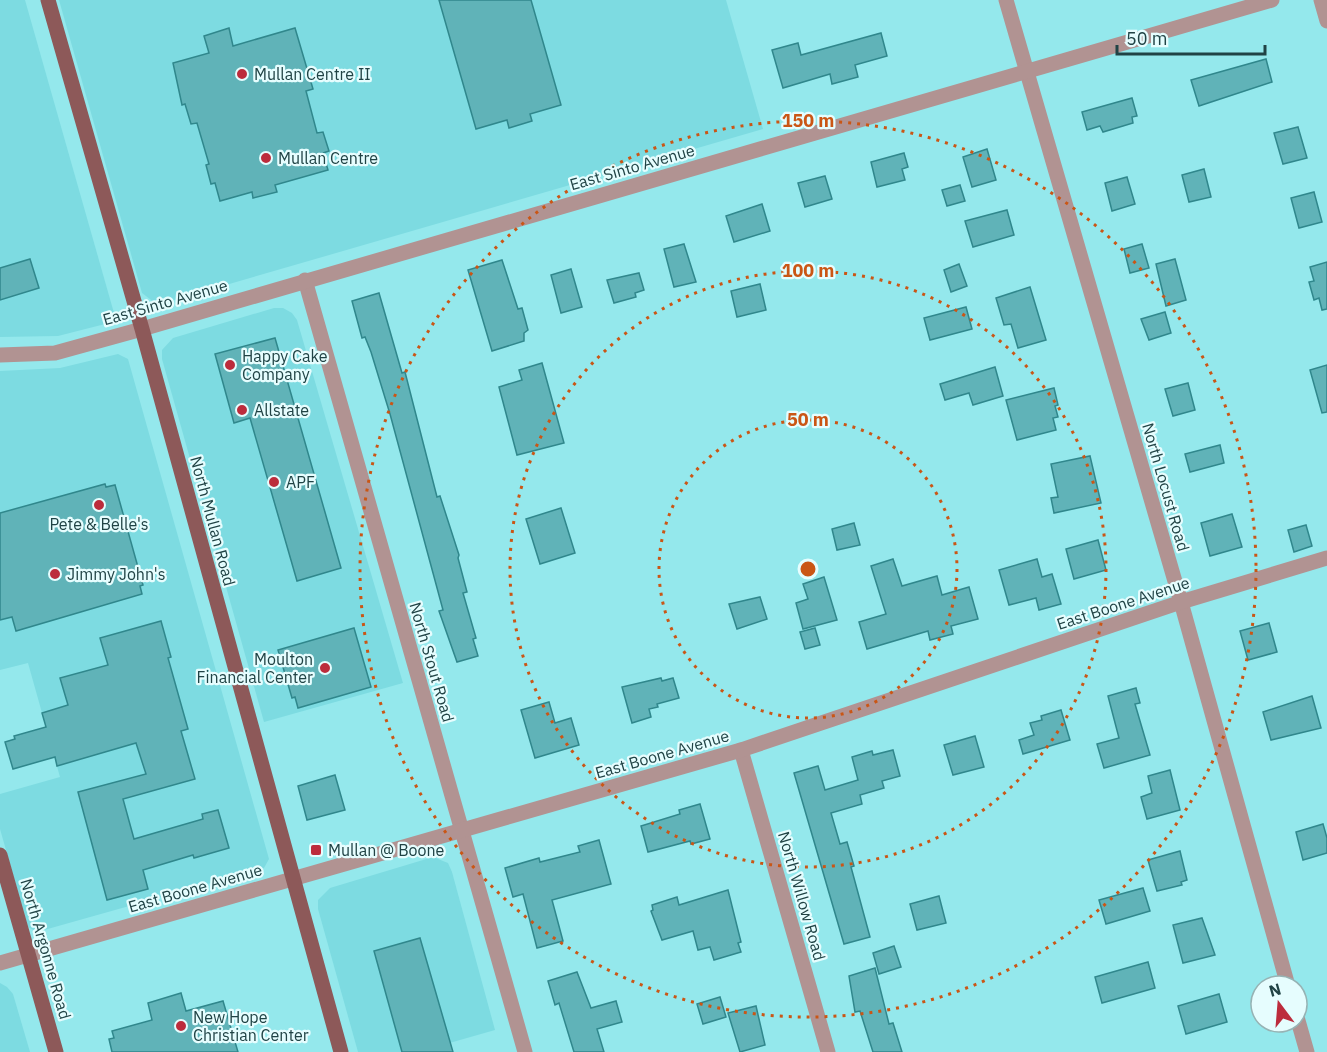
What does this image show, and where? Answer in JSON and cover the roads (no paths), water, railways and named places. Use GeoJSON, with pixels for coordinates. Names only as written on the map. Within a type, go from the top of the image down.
{"type":"FeatureCollection","features":[{"type":"Feature","properties":{"kind":"main road","name":"North Mullan Road"},"geometry":{"type":"LineString","coordinates":[[48,0],[142,328],[341,1052]]}},
{"type":"Feature","properties":{"kind":"main road","name":"North Argonne Road"},"geometry":{"type":"LineString","coordinates":[[0,855],[56,1052]]}},
{"type":"Feature","properties":{"kind":"street","name":"North Locust Road"},"geometry":{"type":"LineString","coordinates":[[1006,0],[1181,602],[1285,974]]}},
{"type":"Feature","properties":{"kind":"street","name":"East Sinto Avenue"},"geometry":{"type":"LineString","coordinates":[[0,355],[55,353],[1272,0]]}},
{"type":"Feature","properties":{"kind":"street"},"geometry":{"type":"LineString","coordinates":[[1321,0],[1327,21]]}},
{"type":"Feature","properties":{"kind":"street","name":"North Stout Road"},"geometry":{"type":"LineString","coordinates":[[305,280],[525,1052]]}},
{"type":"Feature","properties":{"kind":"street","name":"East Boone Avenue"},"geometry":{"type":"LineString","coordinates":[[0,963],[741,750],[1181,602],[1327,558]]}},
{"type":"Feature","properties":{"kind":"street","name":"North Willow Road"},"geometry":{"type":"LineString","coordinates":[[741,750],[828,1052]]}},
{"type":"Feature","properties":{"kind":"street"},"geometry":{"type":"LineString","coordinates":[[1302,1034],[1307,1052]]}},
{"type":"Feature","properties":{"kind":"place","name":"Mullan Centre II"},"geometry":{"type":"Point","coordinates":[242,74]}},
{"type":"Feature","properties":{"kind":"place","name":"Mullan Centre"},"geometry":{"type":"Point","coordinates":[266,158]}},
{"type":"Feature","properties":{"kind":"place","name":"Happy Cake Company"},"geometry":{"type":"Point","coordinates":[230,365]}},
{"type":"Feature","properties":{"kind":"place","name":"Allstate"},"geometry":{"type":"Point","coordinates":[242,410]}},
{"type":"Feature","properties":{"kind":"place","name":"APF"},"geometry":{"type":"Point","coordinates":[274,482]}},
{"type":"Feature","properties":{"kind":"place","name":"Pete & Belle's"},"geometry":{"type":"Point","coordinates":[99,505]}},
{"type":"Feature","properties":{"kind":"place","name":"Jimmy John's"},"geometry":{"type":"Point","coordinates":[55,574]}},
{"type":"Feature","properties":{"kind":"place","name":"Moulton Financial Center"},"geometry":{"type":"Point","coordinates":[325,668]}},
{"type":"Feature","properties":{"kind":"place","name":"Mullan @ Boone"},"geometry":{"type":"Point","coordinates":[316,850]}},
{"type":"Feature","properties":{"kind":"place","name":"New Hope Christian Center"},"geometry":{"type":"Point","coordinates":[181,1026]}}]}
